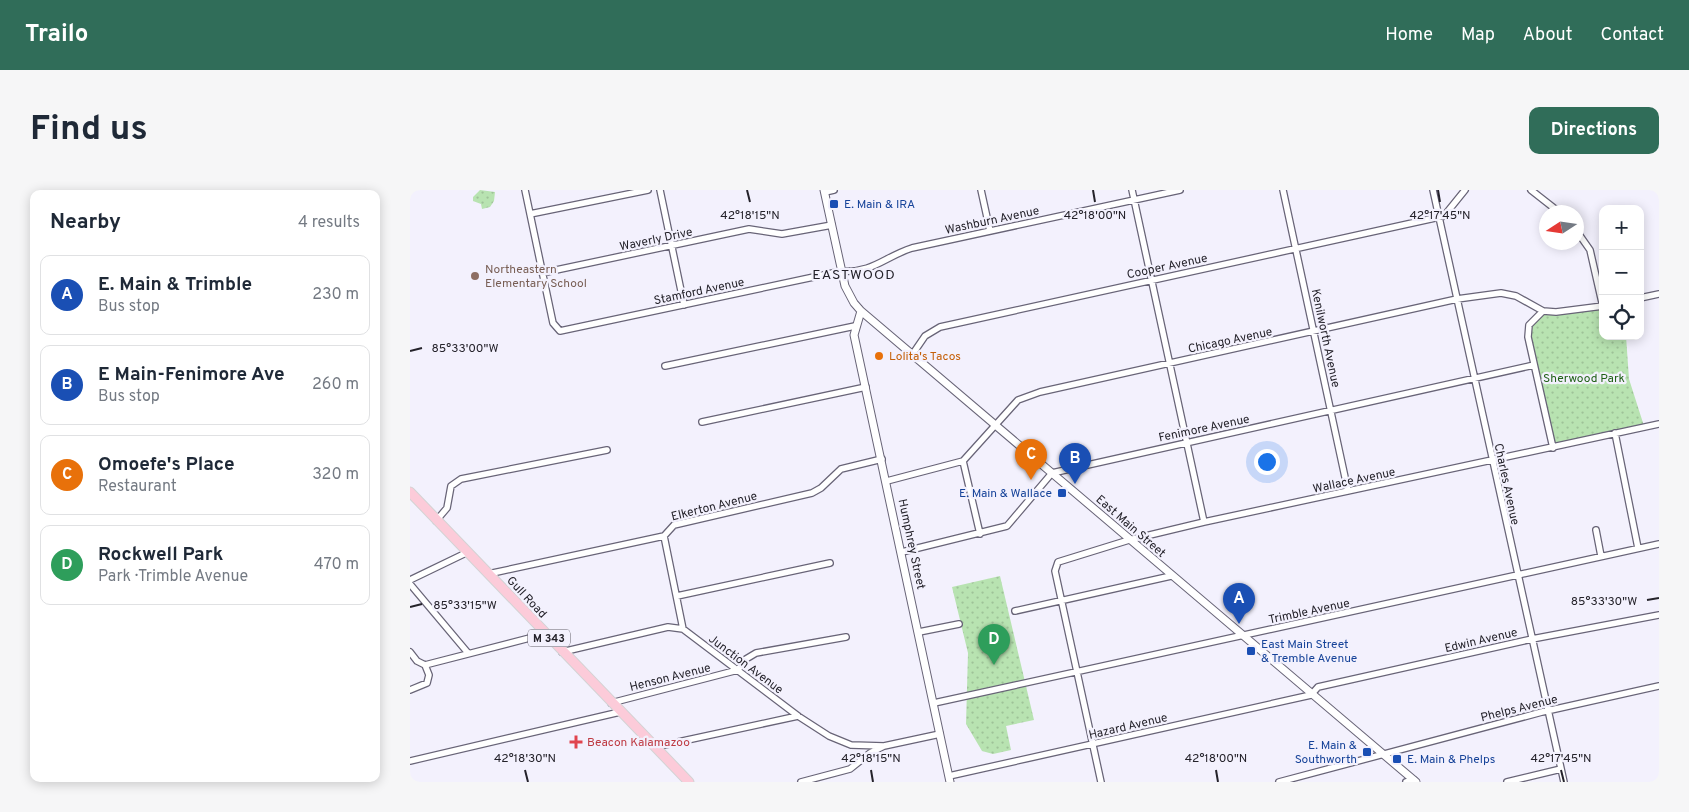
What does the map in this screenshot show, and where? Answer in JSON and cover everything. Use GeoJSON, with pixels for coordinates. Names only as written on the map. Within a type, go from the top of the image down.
{"type":"FeatureCollection","features":[{"type":"Feature","properties":{"kind":"main road","name":"Gull Road"},"geometry":{"type":"LineString","coordinates":[[410,492],[689,782]]}},
{"type":"Feature","properties":{"kind":"street"},"geometry":{"type":"LineString","coordinates":[[525,190],[542,273]]}},
{"type":"Feature","properties":{"kind":"street"},"geometry":{"type":"LineString","coordinates":[[530,214],[648,190]]}},
{"type":"Feature","properties":{"kind":"street"},"geometry":{"type":"LineString","coordinates":[[660,190],[684,305]]}},
{"type":"Feature","properties":{"kind":"street"},"geometry":{"type":"LineString","coordinates":[[825,191],[834,190]]}},
{"type":"Feature","properties":{"kind":"street"},"geometry":{"type":"LineString","coordinates":[[981,190],[990,231]]}},
{"type":"Feature","properties":{"kind":"street"},"geometry":{"type":"LineString","coordinates":[[1132,190],[1204,522]]}},
{"type":"Feature","properties":{"kind":"street","name":"Washburn Avenue"},"geometry":{"type":"LineString","coordinates":[[842,271],[867,270],[897,253],[1180,190]]}},
{"type":"Feature","properties":{"kind":"street","name":"Kenilworth Avenue"},"geometry":{"type":"LineString","coordinates":[[1283,190],[1348,491]]}},
{"type":"Feature","properties":{"kind":"street","name":"Charles Avenue"},"geometry":{"type":"LineString","coordinates":[[1433,190],[1564,782]]}},
{"type":"Feature","properties":{"kind":"street"},"geometry":{"type":"LineString","coordinates":[[1439,217],[1449,212],[1465,190]]}},
{"type":"Feature","properties":{"kind":"street"},"geometry":{"type":"LineString","coordinates":[[1531,190],[1550,205]]}},
{"type":"Feature","properties":{"kind":"street","name":"East Main Street"},"geometry":{"type":"LineString","coordinates":[[825,191],[846,291],[861,311],[1311,695],[1415,781]]}},
{"type":"Feature","properties":{"kind":"street","name":"Cooper Avenue"},"geometry":{"type":"LineString","coordinates":[[912,355],[925,336],[940,327],[1439,217]]}},
{"type":"Feature","properties":{"kind":"street","name":"Waverly Drive"},"geometry":{"type":"LineString","coordinates":[[542,273],[749,229],[782,234],[832,225]]}},
{"type":"Feature","properties":{"kind":"street"},"geometry":{"type":"LineString","coordinates":[[1584,241],[1590,250],[1600,295]]}},
{"type":"Feature","properties":{"kind":"street","name":"Stamford Avenue"},"geometry":{"type":"LineString","coordinates":[[542,273],[553,324],[560,331],[842,271]]}},
{"type":"Feature","properties":{"kind":"street","name":"Chicago Avenue"},"geometry":{"type":"LineString","coordinates":[[963,461],[1018,400],[1024,397],[1457,299],[1501,293],[1511,294],[1542,310],[1556,312],[1599,307]]}},
{"type":"Feature","properties":{"kind":"street"},"geometry":{"type":"LineString","coordinates":[[1644,297],[1659,294]]}},
{"type":"Feature","properties":{"kind":"street"},"geometry":{"type":"LineString","coordinates":[[1542,310],[1532,320],[1528,330],[1553,448]]}},
{"type":"Feature","properties":{"kind":"street","name":"Humphrey Street"},"geometry":{"type":"LineString","coordinates":[[861,311],[855,326],[854,335],[950,779]]}},
{"type":"Feature","properties":{"kind":"street"},"geometry":{"type":"LineString","coordinates":[[665,366],[855,326]]}},
{"type":"Feature","properties":{"kind":"street","name":"Fenimore Avenue"},"geometry":{"type":"LineString","coordinates":[[1052,473],[1534,365]]}},
{"type":"Feature","properties":{"kind":"street"},"geometry":{"type":"LineString","coordinates":[[702,422],[866,387]]}},
{"type":"Feature","properties":{"kind":"street","name":"Wallace Avenue"},"geometry":{"type":"LineString","coordinates":[[1062,600],[1055,571],[1056,564],[1060,561],[1129,540],[1204,522],[1659,424]]}},
{"type":"Feature","properties":{"kind":"street"},"geometry":{"type":"LineString","coordinates":[[1615,433],[1638,548]]}},
{"type":"Feature","properties":{"kind":"street"},"geometry":{"type":"LineString","coordinates":[[436,521],[447,508],[451,486],[461,479],[607,450]]}},
{"type":"Feature","properties":{"kind":"street","name":"Elkerton Avenue"},"geometry":{"type":"LineString","coordinates":[[488,574],[664,536],[674,524],[812,492],[821,488],[841,469],[882,459]]}},
{"type":"Feature","properties":{"kind":"street"},"geometry":{"type":"LineString","coordinates":[[887,481],[963,461],[980,534]]}},
{"type":"Feature","properties":{"kind":"street"},"geometry":{"type":"LineString","coordinates":[[902,552],[996,530],[1010,523],[1052,473]]}},
{"type":"Feature","properties":{"kind":"street"},"geometry":{"type":"LineString","coordinates":[[1596,530],[1600,556]]}},
{"type":"Feature","properties":{"kind":"street"},"geometry":{"type":"LineString","coordinates":[[562,652],[668,627],[683,628],[664,536]]}},
{"type":"Feature","properties":{"kind":"street","name":"Trimble Avenue"},"geometry":{"type":"LineString","coordinates":[[934,703],[1078,673],[1659,544]]}},
{"type":"Feature","properties":{"kind":"street"},"geometry":{"type":"LineString","coordinates":[[410,580],[468,552]]}},
{"type":"Feature","properties":{"kind":"street"},"geometry":{"type":"LineString","coordinates":[[677,596],[830,564]]}},
{"type":"Feature","properties":{"kind":"street"},"geometry":{"type":"LineString","coordinates":[[1015,611],[1171,576]]}},
{"type":"Feature","properties":{"kind":"street"},"geometry":{"type":"LineString","coordinates":[[410,584],[468,653]]}},
{"type":"Feature","properties":{"kind":"street"},"geometry":{"type":"LineString","coordinates":[[1062,600],[1101,782]]}},
{"type":"Feature","properties":{"kind":"street","name":"Edwin Avenue"},"geometry":{"type":"LineString","coordinates":[[1311,695],[1318,687],[1532,639],[1659,615]]}},
{"type":"Feature","properties":{"kind":"street"},"geometry":{"type":"LineString","coordinates":[[919,632],[959,624]]}},
{"type":"Feature","properties":{"kind":"street","name":"Junction Avenue"},"geometry":{"type":"LineString","coordinates":[[683,628],[798,716],[829,736],[851,745],[884,746]]}},
{"type":"Feature","properties":{"kind":"street"},"geometry":{"type":"LineString","coordinates":[[425,665],[545,634]]}},
{"type":"Feature","properties":{"kind":"street","name":"Henson Avenue"},"geometry":{"type":"LineString","coordinates":[[611,703],[738,670],[746,659],[756,653],[846,636]]}},
{"type":"Feature","properties":{"kind":"street"},"geometry":{"type":"LineString","coordinates":[[410,652],[417,661],[425,665],[429,675],[426,683],[410,690]]}},
{"type":"Feature","properties":{"kind":"street","name":"Phelps Avenue"},"geometry":{"type":"LineString","coordinates":[[1279,782],[1548,711],[1659,686]]}},
{"type":"Feature","properties":{"kind":"street","name":"Hazard Avenue"},"geometry":{"type":"LineString","coordinates":[[950,779],[1093,744],[1311,695]]}},
{"type":"Feature","properties":{"kind":"street"},"geometry":{"type":"LineString","coordinates":[[410,761],[620,712]]}},
{"type":"Feature","properties":{"kind":"street"},"geometry":{"type":"LineString","coordinates":[[655,747],[798,716]]}},
{"type":"Feature","properties":{"kind":"street"},"geometry":{"type":"LineString","coordinates":[[800,782],[850,769],[870,753],[884,746],[940,734]]}},
{"type":"Feature","properties":{"kind":"street"},"geometry":{"type":"LineString","coordinates":[[1507,782],[1561,769]]}},
{"type":"Feature","properties":{"kind":"street"},"geometry":{"type":"LineString","coordinates":[[1406,782],[1415,781]]}},
{"type":"Feature","properties":{"kind":"green space"},"geometry":{"type":"Polygon","coordinates":[[[480,190],[495,192],[494,201],[490,207],[482,209],[481,204],[473,201],[473,197],[480,190]]]}},
{"type":"Feature","properties":{"kind":"green space","name":"Sherwood Park"},"geometry":{"type":"Polygon","coordinates":[[[1599,308],[1599,340],[1626,340],[1629,379],[1644,426],[1554,445],[1529,339],[1529,329],[1543,311],[1599,308]]]}},
{"type":"Feature","properties":{"kind":"green space"},"geometry":{"type":"Polygon","coordinates":[[[1000,576],[1034,720],[1006,726],[1011,750],[993,754],[982,751],[966,724],[968,653],[952,587],[1000,576]]]}},
{"type":"Feature","properties":{"kind":"place","name":"E. Main & IRA"},"geometry":{"type":"Point","coordinates":[834,204]}},
{"type":"Feature","properties":{"kind":"place","name":"Northeastern Elementary School"},"geometry":{"type":"Point","coordinates":[475,276]}},
{"type":"Feature","properties":{"kind":"place","name":"Lolita's Tacos"},"geometry":{"type":"Point","coordinates":[879,356]}},
{"type":"Feature","properties":{"kind":"place","name":"Omoefe's Place"},"geometry":{"type":"Point","coordinates":[1031,480]}},
{"type":"Feature","properties":{"kind":"place","name":"E Main-Fenimore Ave"},"geometry":{"type":"Point","coordinates":[1075,484]}},
{"type":"Feature","properties":{"kind":"place","name":"E. Main & Wallace"},"geometry":{"type":"Point","coordinates":[1062,493]}},
{"type":"Feature","properties":{"kind":"place","name":"E. Main & Trimble"},"geometry":{"type":"Point","coordinates":[1239,624]}},
{"type":"Feature","properties":{"kind":"place","name":"East Main Street & Tremble Avenue"},"geometry":{"type":"Point","coordinates":[1251,651]}},
{"type":"Feature","properties":{"kind":"place","name":"Rockwell Park"},"geometry":{"type":"Point","coordinates":[994,665]}},
{"type":"Feature","properties":{"kind":"place","name":"Beacon Kalamazoo"},"geometry":{"type":"Point","coordinates":[576,742]}},
{"type":"Feature","properties":{"kind":"place","name":"E. Main & Southworth"},"geometry":{"type":"Point","coordinates":[1367,752]}},
{"type":"Feature","properties":{"kind":"place","name":"E. Main & Phelps"},"geometry":{"type":"Point","coordinates":[1397,759]}},
{"type":"Feature","properties":{"kind":"district","name":"EASTWOOD"},"geometry":{"type":"Point","coordinates":[854,274]}}]}
